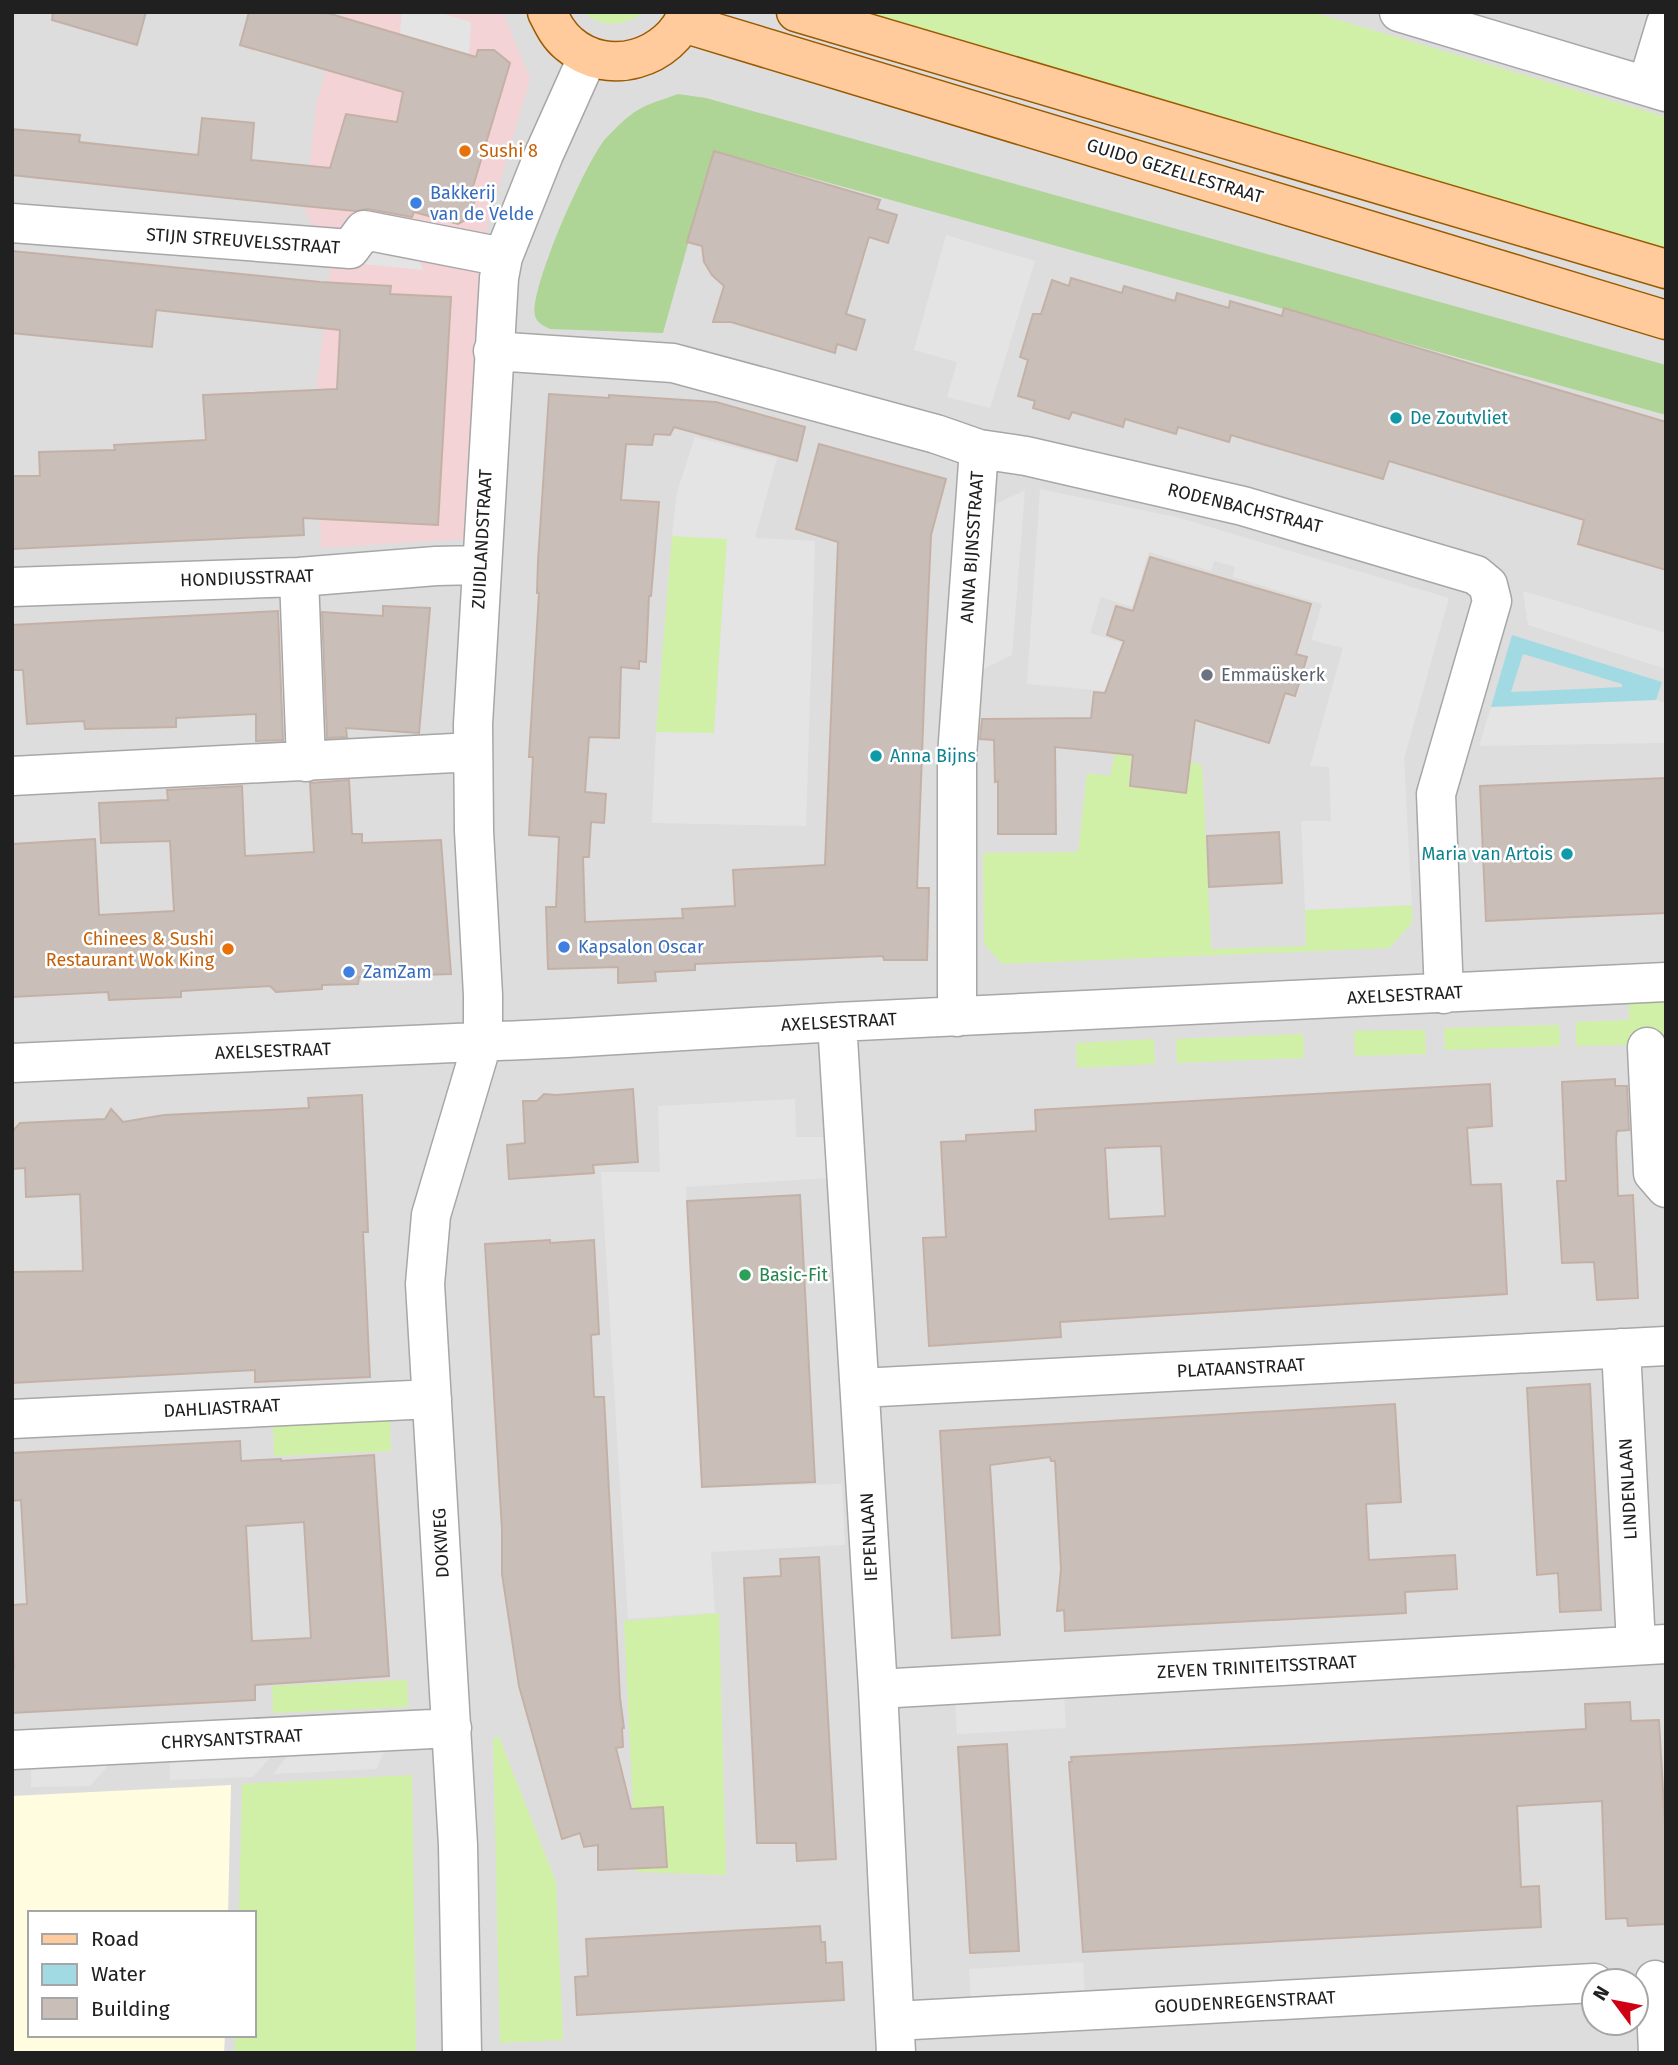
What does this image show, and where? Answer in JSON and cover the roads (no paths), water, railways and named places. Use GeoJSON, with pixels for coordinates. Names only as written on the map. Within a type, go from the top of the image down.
{"type":"FeatureCollection","features":[{"type":"Feature","properties":{"kind":"main road"},"geometry":{"type":"LineString","coordinates":[[547,12],[555,30],[570,45],[588,56],[610,62],[631,61],[652,53],[670,41],[685,18]]}},
{"type":"Feature","properties":{"kind":"main road"},"geometry":{"type":"LineString","coordinates":[[796,12],[1666,269]]}},
{"type":"Feature","properties":{"kind":"main road","name":"GUIDO GEZELLESTRAAT"},"geometry":{"type":"LineString","coordinates":[[685,18],[1666,320]]}},
{"type":"Feature","properties":{"kind":"street"},"geometry":{"type":"LineString","coordinates":[[1399,12],[1656,89],[1666,23]]}},
{"type":"Feature","properties":{"kind":"street","name":"ZUIDLANDSTRAAT"},"geometry":{"type":"LineString","coordinates":[[483,1040],[473,752],[481,565],[499,278],[503,257],[544,154],[588,56]]}},
{"type":"Feature","properties":{"kind":"street","name":"STIJN STREUVELSSTRAAT"},"geometry":{"type":"LineString","coordinates":[[12,223],[349,249],[364,230],[503,257]]}},
{"type":"Feature","properties":{"kind":"street","name":"ANNA BIJNSSTRAAT"},"geometry":{"type":"LineString","coordinates":[[493,351],[673,363],[819,416],[936,433],[979,449],[957,755],[957,1017]]}},
{"type":"Feature","properties":{"kind":"street","name":"RODENBACHSTRAAT"},"geometry":{"type":"LineString","coordinates":[[979,449],[1026,456],[1215,499],[1313,525],[1476,575],[1488,585],[1492,601],[1436,794],[1444,994]]}},
{"type":"Feature","properties":{"kind":"street","name":"HONDIUSSTRAAT"},"geometry":{"type":"LineString","coordinates":[[12,587],[299,577],[481,565]]}},
{"type":"Feature","properties":{"kind":"street"},"geometry":{"type":"LineString","coordinates":[[299,577],[306,762]]}},
{"type":"Feature","properties":{"kind":"street"},"geometry":{"type":"LineString","coordinates":[[12,776],[473,752]]}},
{"type":"Feature","properties":{"kind":"street","name":"AXELSESTRAAT"},"geometry":{"type":"LineString","coordinates":[[12,1063],[567,1038],[837,1021],[1666,982]]}},
{"type":"Feature","properties":{"kind":"street","name":"IEPENLAAN"},"geometry":{"type":"LineString","coordinates":[[837,1021],[878,1689],[896,2037]]}},
{"type":"Feature","properties":{"kind":"street","name":"DOKWEG"},"geometry":{"type":"LineString","coordinates":[[462,2053],[458,1845],[425,1284],[431,1215],[483,1040]]}},
{"type":"Feature","properties":{"kind":"street"},"geometry":{"type":"LineString","coordinates":[[1647,1047],[1653,1173],[1666,1188]]}},
{"type":"Feature","properties":{"kind":"street"},"geometry":{"type":"LineString","coordinates":[[1621,1348],[1666,1346]]}},
{"type":"Feature","properties":{"kind":"street","name":"PLATAANSTRAAT"},"geometry":{"type":"LineString","coordinates":[[860,1388],[1621,1348]]}},
{"type":"Feature","properties":{"kind":"street","name":"LINDENLAAN"},"geometry":{"type":"LineString","coordinates":[[1621,1348],[1651,1644]]}},
{"type":"Feature","properties":{"kind":"street","name":"DAHLIASTRAAT"},"geometry":{"type":"LineString","coordinates":[[12,1419],[432,1399]]}},
{"type":"Feature","properties":{"kind":"street","name":"ZEVEN TRINITEITSSTRAAT"},"geometry":{"type":"LineString","coordinates":[[878,1689],[1651,1644]]}},
{"type":"Feature","properties":{"kind":"street","name":"CHRYSANTSTRAAT"},"geometry":{"type":"LineString","coordinates":[[12,1750],[452,1728]]}},
{"type":"Feature","properties":{"kind":"street"},"geometry":{"type":"LineString","coordinates":[[1650,1980],[1658,2053]]}},
{"type":"Feature","properties":{"kind":"street","name":"GOUDENREGENSTRAAT"},"geometry":{"type":"LineString","coordinates":[[896,2037],[1580,1984]]}},
{"type":"Feature","properties":{"kind":"water"},"geometry":{"type":"Polygon","coordinates":[[[1512,635],[1662,682],[1656,700],[1491,707],[1512,635]],[[1523,654],[1511,692],[1622,687],[1622,684],[1523,654]]]}},
{"type":"Feature","properties":{"kind":"place","name":"Sushi 8"},"geometry":{"type":"Point","coordinates":[465,151]}},
{"type":"Feature","properties":{"kind":"place","name":"Bakkerij van de Velde"},"geometry":{"type":"Point","coordinates":[416,203]}},
{"type":"Feature","properties":{"kind":"place","name":"De Zoutvliet"},"geometry":{"type":"Point","coordinates":[1396,418]}},
{"type":"Feature","properties":{"kind":"place","name":"Emmaüskerk"},"geometry":{"type":"Point","coordinates":[1207,675]}},
{"type":"Feature","properties":{"kind":"place","name":"Anna Bijns"},"geometry":{"type":"Point","coordinates":[876,756]}},
{"type":"Feature","properties":{"kind":"place","name":"Maria van Artois"},"geometry":{"type":"Point","coordinates":[1567,854]}},
{"type":"Feature","properties":{"kind":"place","name":"Kapsalon Oscar"},"geometry":{"type":"Point","coordinates":[564,947]}},
{"type":"Feature","properties":{"kind":"place","name":"Chinees & Sushi Restaurant Wok King"},"geometry":{"type":"Point","coordinates":[228,949]}},
{"type":"Feature","properties":{"kind":"place","name":"ZamZam"},"geometry":{"type":"Point","coordinates":[349,972]}},
{"type":"Feature","properties":{"kind":"place","name":"Basic-Fit"},"geometry":{"type":"Point","coordinates":[745,1275]}}]}
